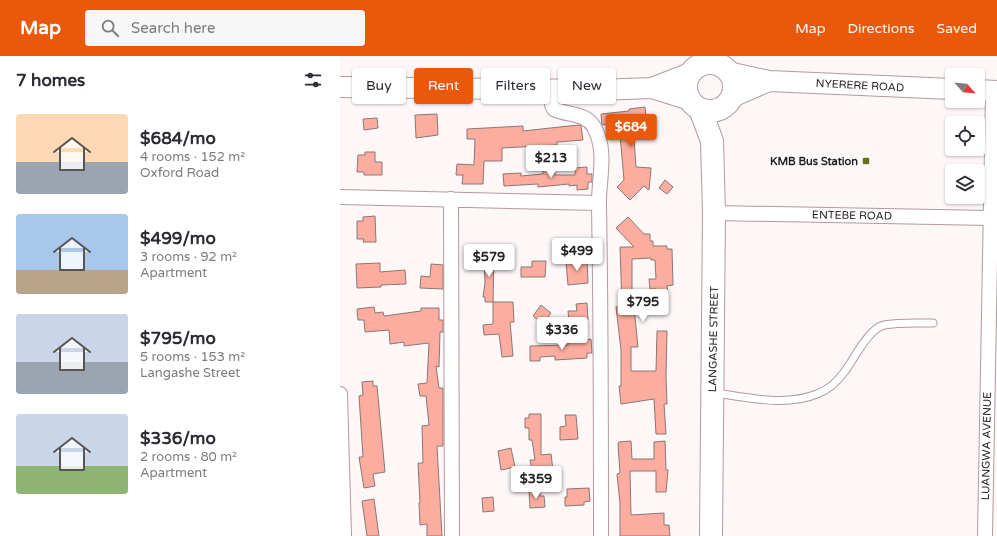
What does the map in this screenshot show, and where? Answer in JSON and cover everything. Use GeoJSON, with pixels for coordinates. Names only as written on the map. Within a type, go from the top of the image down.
{"type":"FeatureCollection","features":[{"type":"Feature","properties":{"kind":"main road"},"geometry":{"type":"LineString","coordinates":[[340,87],[551,89],[652,88],[708,110],[717,109],[728,101],[734,84],[732,78],[723,65],[709,63],[696,65],[652,88]]}},
{"type":"Feature","properties":{"kind":"main road"},"geometry":{"type":"LineString","coordinates":[[695,104],[687,94],[686,87],[696,65]]}},
{"type":"Feature","properties":{"kind":"main road","name":"NYERERE ROAD"},"geometry":{"type":"LineString","coordinates":[[723,65],[769,81],[945,89]]}},
{"type":"Feature","properties":{"kind":"main road","name":"NYERERE ROAD"},"geometry":{"type":"LineString","coordinates":[[728,101],[769,81]]}},
{"type":"Feature","properties":{"kind":"main road","name":"LANGASHE STREET"},"geometry":{"type":"LineString","coordinates":[[712,141],[728,101]]}},
{"type":"Feature","properties":{"kind":"main road","name":"LANGASHE STREET"},"geometry":{"type":"LineString","coordinates":[[695,104],[712,141],[714,213],[711,536]]}},
{"type":"Feature","properties":{"kind":"street"},"geometry":{"type":"LineString","coordinates":[[551,89],[552,105],[554,110],[585,117],[593,126],[601,145],[602,155],[599,203],[601,286],[601,536]]}},
{"type":"Feature","properties":{"kind":"street","name":"LUANGWA AVENUE"},"geometry":{"type":"LineString","coordinates":[[985,536],[990,218],[989,91]]}},
{"type":"Feature","properties":{"kind":"street"},"geometry":{"type":"LineString","coordinates":[[340,197],[599,203]]}},
{"type":"Feature","properties":{"kind":"street"},"geometry":{"type":"LineString","coordinates":[[451,199],[452,536]]}},
{"type":"Feature","properties":{"kind":"street","name":"ENTEBE ROAD"},"geometry":{"type":"LineString","coordinates":[[714,213],[990,218]]}},
{"type":"Feature","properties":{"kind":"street"},"geometry":{"type":"LineString","coordinates":[[340,394],[344,536]]}},
{"type":"Feature","properties":{"kind":"lane"},"geometry":{"type":"LineString","coordinates":[[712,393],[786,401],[800,400],[818,394],[830,387],[845,372],[858,351],[874,330],[882,325],[933,323]]}},
{"type":"Feature","properties":{"kind":"building"},"geometry":{"type":"Polygon","coordinates":[[[645,107],[648,137],[634,139],[636,167],[651,168],[649,190],[644,186],[630,200],[617,187],[624,180],[619,123],[602,125],[601,114],[629,111],[629,109],[645,107]]]}},
{"type":"Feature","properties":{"kind":"building"},"geometry":{"type":"Polygon","coordinates":[[[437,114],[438,135],[416,138],[415,115],[437,114]]]}},
{"type":"Feature","properties":{"kind":"building"},"geometry":{"type":"Polygon","coordinates":[[[377,118],[378,128],[364,130],[363,119],[377,118]]]}},
{"type":"Feature","properties":{"kind":"building"},"geometry":{"type":"Polygon","coordinates":[[[578,125],[581,126],[583,140],[557,142],[557,145],[502,148],[502,161],[484,161],[483,184],[462,184],[463,175],[456,175],[457,164],[474,165],[475,139],[467,139],[467,129],[523,126],[523,131],[578,125]]]}},
{"type":"Feature","properties":{"kind":"building"},"geometry":{"type":"Polygon","coordinates":[[[365,152],[375,152],[375,162],[382,162],[382,175],[364,175],[364,172],[357,172],[358,155],[365,155],[365,152]]]}},
{"type":"Feature","properties":{"kind":"building"},"geometry":{"type":"Polygon","coordinates":[[[587,167],[587,174],[592,174],[592,182],[588,182],[588,189],[577,190],[577,185],[569,186],[569,184],[538,187],[538,184],[504,186],[503,174],[521,173],[521,176],[543,174],[543,169],[554,168],[555,175],[575,175],[575,168],[587,167]]]}},
{"type":"Feature","properties":{"kind":"building"},"geometry":{"type":"Polygon","coordinates":[[[665,180],[673,187],[667,194],[659,188],[665,180]]]}},
{"type":"Feature","properties":{"kind":"building"},"geometry":{"type":"Polygon","coordinates":[[[375,216],[376,242],[363,242],[364,239],[357,239],[357,221],[363,221],[363,217],[375,216]]]}},
{"type":"Feature","properties":{"kind":"building"},"geometry":{"type":"Polygon","coordinates":[[[628,217],[644,234],[650,234],[650,241],[653,241],[653,246],[667,246],[667,249],[672,249],[673,285],[667,286],[668,293],[656,294],[656,289],[650,289],[649,279],[656,279],[655,260],[651,260],[651,258],[632,259],[632,307],[634,307],[638,347],[631,347],[631,371],[656,371],[657,331],[667,331],[667,404],[664,404],[666,434],[656,434],[654,399],[621,404],[619,386],[621,386],[621,350],[616,307],[622,306],[620,247],[634,247],[616,228],[628,217]]]}},
{"type":"Feature","properties":{"kind":"building"},"geometry":{"type":"Polygon","coordinates":[[[484,254],[494,254],[493,302],[485,302],[485,297],[483,297],[485,283],[484,254]]]}},
{"type":"Feature","properties":{"kind":"building"},"geometry":{"type":"Polygon","coordinates":[[[587,258],[588,283],[568,285],[566,262],[587,258]]]}},
{"type":"Feature","properties":{"kind":"building"},"geometry":{"type":"Polygon","coordinates":[[[532,261],[546,261],[545,277],[521,277],[521,267],[532,267],[532,261]]]}},
{"type":"Feature","properties":{"kind":"building"},"geometry":{"type":"Polygon","coordinates":[[[380,263],[380,272],[405,270],[406,284],[357,288],[356,264],[380,263]]]}},
{"type":"Feature","properties":{"kind":"building"},"geometry":{"type":"Polygon","coordinates":[[[431,264],[443,265],[443,289],[420,288],[421,276],[430,277],[431,264]]]}},
{"type":"Feature","properties":{"kind":"building"},"geometry":{"type":"Polygon","coordinates":[[[493,302],[513,302],[514,322],[510,322],[513,356],[502,357],[499,334],[484,335],[483,325],[493,324],[493,302]]]}},
{"type":"Feature","properties":{"kind":"building"},"geometry":{"type":"Polygon","coordinates":[[[587,303],[588,320],[569,321],[568,311],[577,311],[576,304],[587,303]]]}},
{"type":"Feature","properties":{"kind":"building"},"geometry":{"type":"Polygon","coordinates":[[[541,305],[551,313],[543,324],[533,316],[541,305]]]}},
{"type":"Feature","properties":{"kind":"building"},"geometry":{"type":"Polygon","coordinates":[[[374,307],[375,313],[383,312],[384,316],[421,311],[421,308],[439,308],[439,320],[443,320],[443,332],[440,332],[439,367],[436,366],[439,388],[443,388],[443,446],[437,446],[442,536],[427,536],[427,524],[420,525],[418,463],[423,463],[422,426],[429,425],[426,396],[420,396],[418,384],[427,383],[429,343],[404,346],[404,342],[390,344],[389,330],[365,332],[364,320],[358,320],[357,309],[374,307]]]}},
{"type":"Feature","properties":{"kind":"building"},"geometry":{"type":"Polygon","coordinates":[[[591,339],[592,353],[587,353],[587,358],[555,360],[555,356],[540,357],[540,361],[530,361],[530,346],[568,345],[568,343],[591,339]]]}},
{"type":"Feature","properties":{"kind":"building"},"geometry":{"type":"Polygon","coordinates":[[[373,381],[373,386],[377,386],[385,472],[373,474],[375,486],[364,488],[359,457],[363,457],[359,396],[363,395],[362,382],[373,381]]]}},
{"type":"Feature","properties":{"kind":"building"},"geometry":{"type":"Polygon","coordinates":[[[529,414],[541,414],[541,455],[551,454],[553,470],[533,474],[530,460],[535,460],[532,440],[529,440],[529,428],[525,428],[525,418],[529,418],[529,414]]]}},
{"type":"Feature","properties":{"kind":"building"},"geometry":{"type":"Polygon","coordinates":[[[565,415],[576,415],[578,439],[560,440],[560,427],[566,426],[565,415]]]}},
{"type":"Feature","properties":{"kind":"building"},"geometry":{"type":"Polygon","coordinates":[[[631,441],[632,459],[654,459],[654,442],[665,441],[666,470],[668,470],[666,492],[656,492],[656,471],[630,471],[631,515],[664,513],[664,525],[669,525],[670,536],[620,536],[620,503],[617,474],[620,473],[618,444],[619,442],[631,441]]]}},
{"type":"Feature","properties":{"kind":"building"},"geometry":{"type":"Polygon","coordinates":[[[511,448],[515,467],[501,470],[498,451],[511,448]]]}},
{"type":"Feature","properties":{"kind":"building"},"geometry":{"type":"Polygon","coordinates":[[[589,488],[590,501],[584,502],[584,505],[565,506],[567,489],[589,488]]]}},
{"type":"Feature","properties":{"kind":"building"},"geometry":{"type":"Polygon","coordinates":[[[529,491],[540,491],[540,496],[544,496],[545,507],[530,508],[529,491]]]}},
{"type":"Feature","properties":{"kind":"building"},"geometry":{"type":"Polygon","coordinates":[[[493,497],[494,511],[483,512],[482,498],[493,497]]]}},
{"type":"Feature","properties":{"kind":"building"},"geometry":{"type":"Polygon","coordinates":[[[374,499],[379,536],[367,536],[362,501],[374,499]]]}},
{"type":"Feature","properties":{"kind":"place","name":"KMB Bus Station"},"geometry":{"type":"Point","coordinates":[866,161]}}]}
